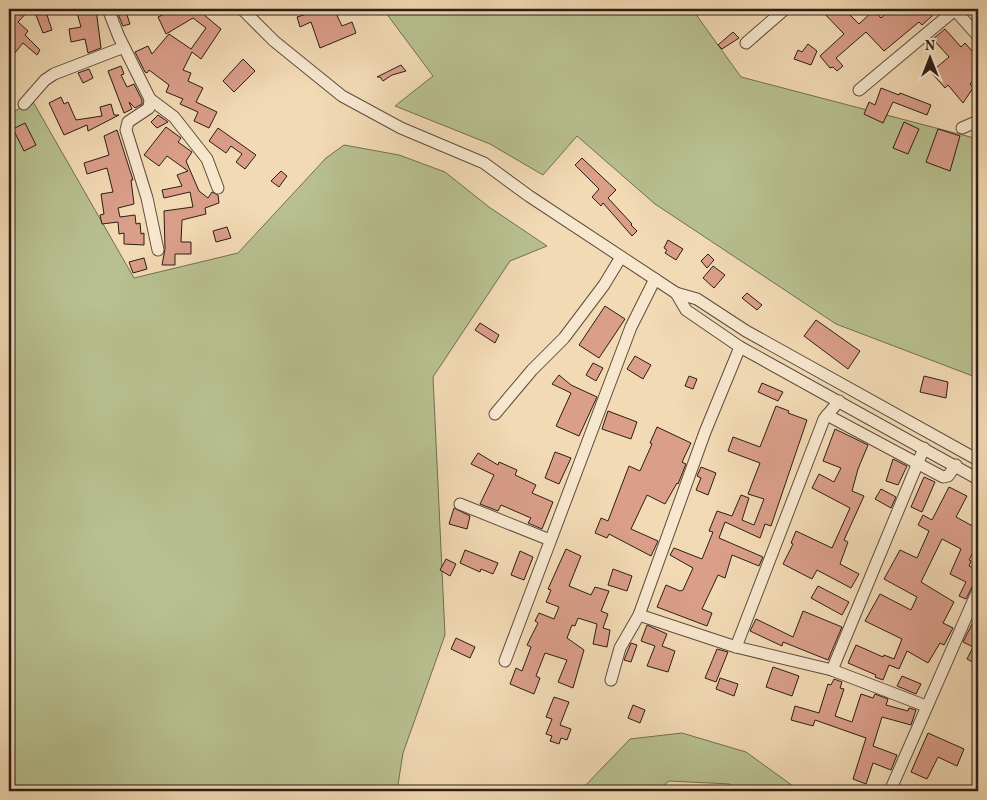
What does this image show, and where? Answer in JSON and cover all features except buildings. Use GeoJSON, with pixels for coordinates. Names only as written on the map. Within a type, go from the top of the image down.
{"type":"FeatureCollection","features":[{"type":"Feature","properties":{"kind":"street"},"geometry":{"type":"LineString","coordinates":[[108,9],[124,47],[150,99],[174,118],[208,159],[218,188]]}},
{"type":"Feature","properties":{"kind":"street"},"geometry":{"type":"LineString","coordinates":[[242,9],[274,41],[342,96],[400,128],[484,163],[529,196],[676,293],[697,299],[746,331],[978,460]]}},
{"type":"Feature","properties":{"kind":"street"},"geometry":{"type":"LineString","coordinates":[[746,44],[785,9]]}},
{"type":"Feature","properties":{"kind":"street"},"geometry":{"type":"LineString","coordinates":[[859,90],[955,9],[978,36]]}},
{"type":"Feature","properties":{"kind":"street"},"geometry":{"type":"LineString","coordinates":[[24,104],[45,80],[54,74],[124,47]]}},
{"type":"Feature","properties":{"kind":"street"},"geometry":{"type":"LineString","coordinates":[[150,99],[149,108],[128,122],[126,130],[147,198],[158,250]]}},
{"type":"Feature","properties":{"kind":"street"},"geometry":{"type":"LineString","coordinates":[[962,128],[978,120]]}},
{"type":"Feature","properties":{"kind":"street"},"geometry":{"type":"LineString","coordinates":[[495,414],[532,370],[564,338],[604,285],[621,257]]}},
{"type":"Feature","properties":{"kind":"street"},"geometry":{"type":"LineString","coordinates":[[505,660],[631,327],[655,279]]}},
{"type":"Feature","properties":{"kind":"street"},"geometry":{"type":"LineString","coordinates":[[676,293],[686,310],[740,347],[956,465],[978,479]]}},
{"type":"Feature","properties":{"kind":"street"},"geometry":{"type":"LineString","coordinates":[[611,680],[620,648],[639,615],[705,432],[740,347]]}},
{"type":"Feature","properties":{"kind":"street"},"geometry":{"type":"LineString","coordinates":[[736,647],[827,414],[839,401]]}},
{"type":"Feature","properties":{"kind":"street"},"geometry":{"type":"LineString","coordinates":[[827,414],[942,477],[948,476],[956,465]]}},
{"type":"Feature","properties":{"kind":"street"},"geometry":{"type":"LineString","coordinates":[[832,670],[924,448]]}},
{"type":"Feature","properties":{"kind":"street"},"geometry":{"type":"LineString","coordinates":[[460,504],[550,540]]}},
{"type":"Feature","properties":{"kind":"street"},"geometry":{"type":"LineString","coordinates":[[890,791],[978,590]]}},
{"type":"Feature","properties":{"kind":"street"},"geometry":{"type":"LineString","coordinates":[[639,615],[736,647],[832,670],[926,706]]}},
{"type":"Feature","properties":{"kind":"green space"},"geometry":{"type":"Polygon","coordinates":[[[383,9],[692,9],[741,77],[978,139],[978,378],[836,324],[655,204],[577,136],[543,175],[490,144],[395,106],[433,76],[383,9]]]}},
{"type":"Feature","properties":{"kind":"green space"},"geometry":{"type":"Polygon","coordinates":[[[32,100],[134,278],[238,253],[326,158],[344,145],[399,155],[445,172],[489,207],[547,246],[510,261],[433,377],[445,635],[403,753],[397,791],[9,791],[9,115],[32,100]]]}},
{"type":"Feature","properties":{"kind":"green space"},"geometry":{"type":"Polygon","coordinates":[[[682,733],[746,752],[793,786],[796,791],[731,791],[730,784],[669,781],[657,791],[580,791],[630,739],[682,733]]]}}]}
